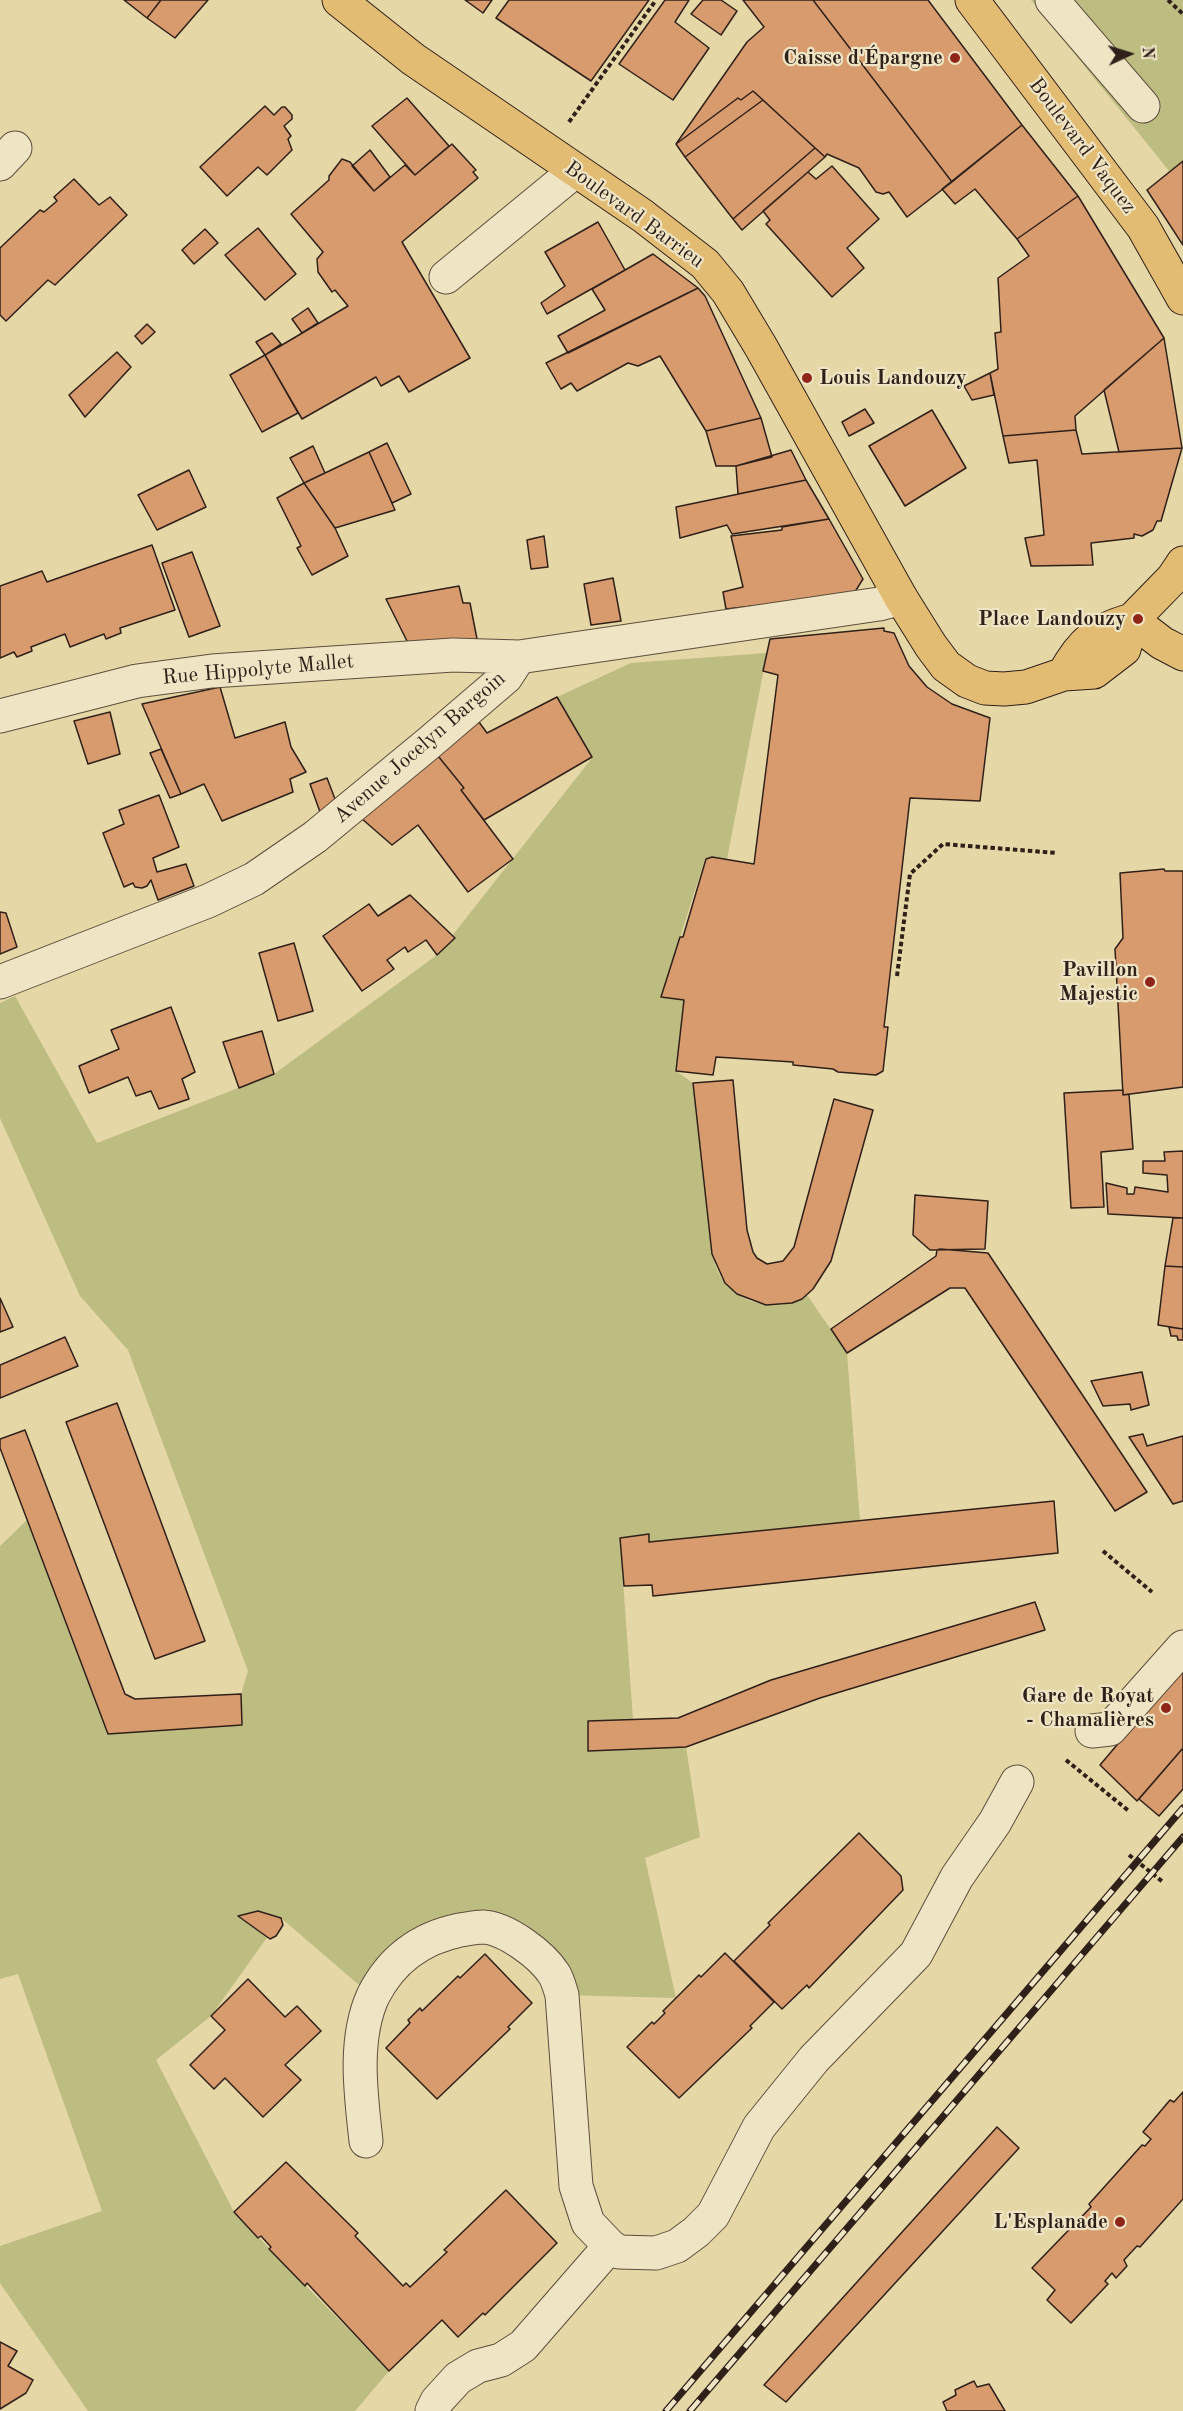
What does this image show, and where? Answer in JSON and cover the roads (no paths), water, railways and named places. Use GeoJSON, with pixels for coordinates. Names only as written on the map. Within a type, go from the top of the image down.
{"type":"FeatureCollection","features":[{"type":"Feature","properties":{"kind":"main road","name":"Boulevard Barrieu"},"geometry":{"type":"LineString","coordinates":[[339,0],[413,59],[677,241],[705,264],[728,292],[761,347],[901,598],[946,666],[967,681],[986,688],[1004,689],[1026,687],[1064,674],[1094,672],[1124,649],[1132,620]]}},
{"type":"Feature","properties":{"kind":"main road","name":"Boulevard Vaquez"},"geometry":{"type":"LineString","coordinates":[[972,0],[1143,227],[1183,298]]}},
{"type":"Feature","properties":{"kind":"main road"},"geometry":{"type":"LineString","coordinates":[[1183,563],[1173,578],[1132,620],[1162,643],[1183,654]]}},
{"type":"Feature","properties":{"kind":"street"},"geometry":{"type":"LineString","coordinates":[[1052,0],[1143,106]]}},
{"type":"Feature","properties":{"kind":"street"},"geometry":{"type":"LineString","coordinates":[[446,277],[575,171]]}},
{"type":"Feature","properties":{"kind":"street","name":"Avenue Jocelyn Bargoin"},"geometry":{"type":"LineString","coordinates":[[0,982],[208,901],[254,879],[315,837],[460,717],[506,677],[519,657],[879,604],[901,598]]}},
{"type":"Feature","properties":{"kind":"street","name":"Rue Hippolyte Mallet"},"geometry":{"type":"LineString","coordinates":[[0,716],[137,681],[212,671],[453,655],[519,657]]}},
{"type":"Feature","properties":{"kind":"street"},"geometry":{"type":"LineString","coordinates":[[1092,1731],[1110,1729],[1183,1647]]}},
{"type":"Feature","properties":{"kind":"street"},"geometry":{"type":"LineString","coordinates":[[366,2141],[362,2101],[363,2028],[373,1997],[390,1968],[414,1947],[441,1934],[484,1927],[510,1935],[536,1954],[555,1974],[562,1995],[576,2186],[588,2223],[619,2252],[657,2253],[677,2246],[713,2215],[759,2127],[814,2059],[916,1954],[957,1877],[994,1822],[1017,1782]]}},
{"type":"Feature","properties":{"kind":"street"},"geometry":{"type":"LineString","coordinates":[[432,2411],[437,2401],[458,2378],[478,2366],[501,2360],[522,2346],[610,2246]]}},
{"type":"Feature","properties":{"kind":"railway"},"geometry":{"type":"LineString","coordinates":[[666,2411],[1183,1808]]}},
{"type":"Feature","properties":{"kind":"railway"},"geometry":{"type":"LineString","coordinates":[[690,2411],[1183,1837]]}},
{"type":"Feature","properties":{"kind":"place","name":"Caisse d'Épargne"},"geometry":{"type":"Point","coordinates":[955,58]}},
{"type":"Feature","properties":{"kind":"place","name":"Louis Landouzy"},"geometry":{"type":"Point","coordinates":[807,378]}},
{"type":"Feature","properties":{"kind":"place","name":"Place Landouzy"},"geometry":{"type":"Point","coordinates":[1138,619]}},
{"type":"Feature","properties":{"kind":"place","name":"Pavillon Majestic"},"geometry":{"type":"Point","coordinates":[1150,982]}},
{"type":"Feature","properties":{"kind":"place","name":"Gare de Royat - Chamalières"},"geometry":{"type":"Point","coordinates":[1166,1708]}},
{"type":"Feature","properties":{"kind":"place","name":"L'Esplanade"},"geometry":{"type":"Point","coordinates":[1120,2222]}}]}
